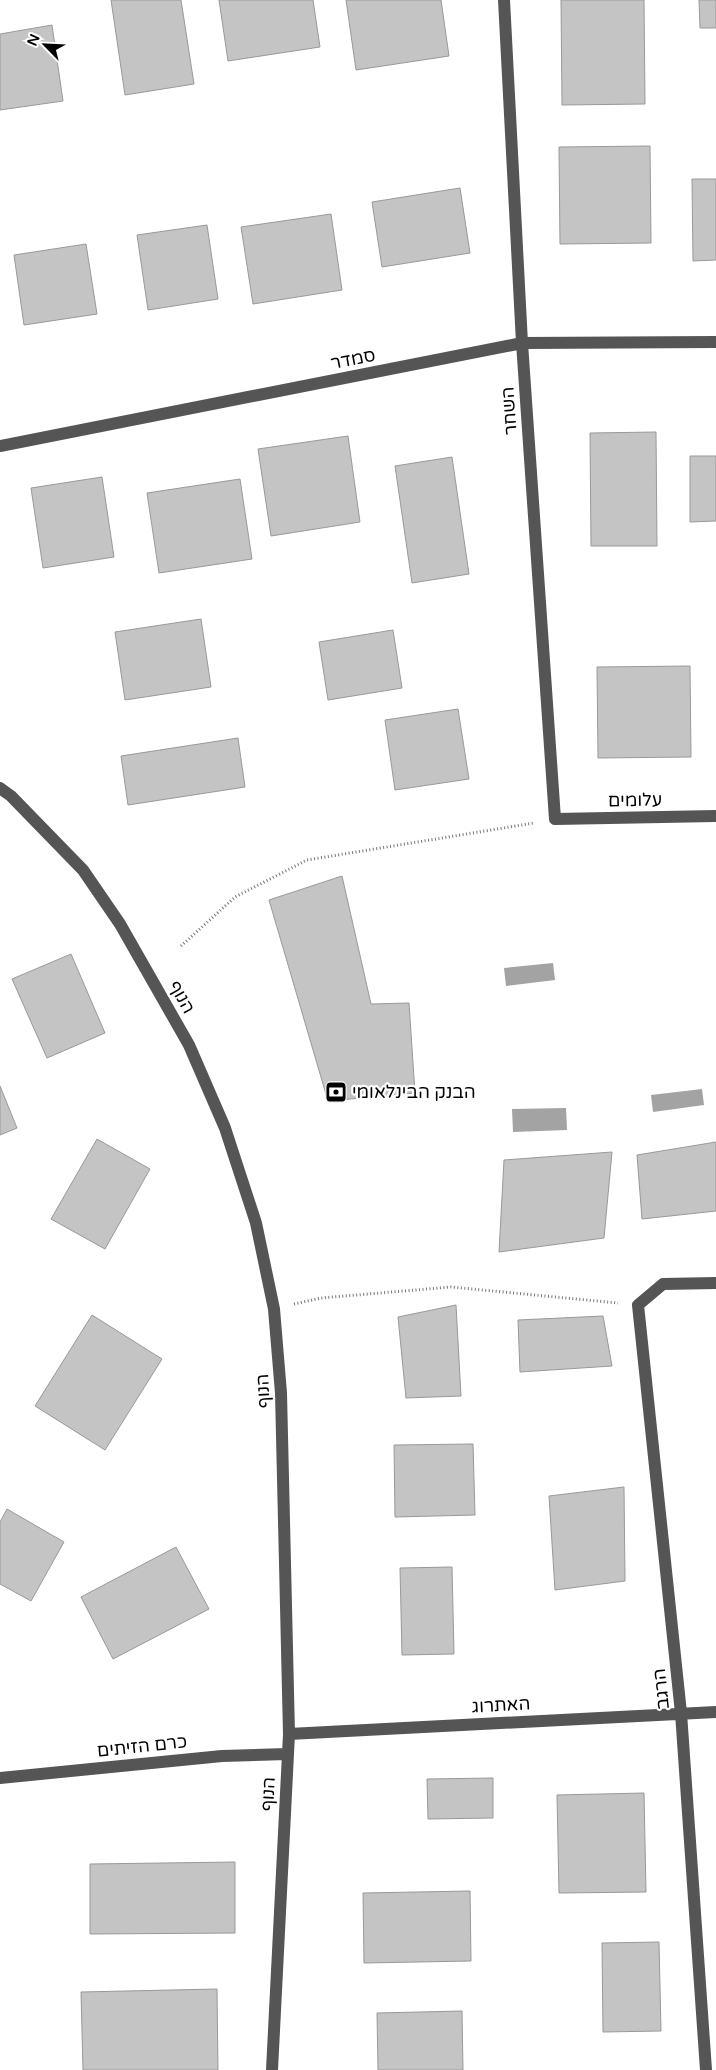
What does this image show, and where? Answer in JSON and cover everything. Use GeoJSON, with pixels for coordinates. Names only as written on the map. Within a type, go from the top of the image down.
{"type":"FeatureCollection","features":[{"type":"Feature","properties":{"kind":"street","name":"השחר"},"geometry":{"type":"LineString","coordinates":[[504,0],[522,343],[555,819]]}},
{"type":"Feature","properties":{"kind":"street","name":"סמדר"},"geometry":{"type":"LineString","coordinates":[[0,446],[522,343],[716,342]]}},
{"type":"Feature","properties":{"kind":"street","name":"הנוף"},"geometry":{"type":"LineString","coordinates":[[0,788],[11,796],[83,870],[120,924],[189,1045],[225,1128],[256,1223],[274,1309],[281,1393],[288,1734],[272,2070]]}},
{"type":"Feature","properties":{"kind":"street","name":"עלומים"},"geometry":{"type":"LineString","coordinates":[[555,819],[716,816]]}},
{"type":"Feature","properties":{"kind":"street"},"geometry":{"type":"LineString","coordinates":[[638,1305],[663,1284],[716,1283]]}},
{"type":"Feature","properties":{"kind":"street","name":"הרגב"},"geometry":{"type":"LineString","coordinates":[[638,1305],[682,1713],[706,2070]]}},
{"type":"Feature","properties":{"kind":"street","name":"האתרוג"},"geometry":{"type":"LineString","coordinates":[[288,1734],[716,1712]]}},
{"type":"Feature","properties":{"kind":"street","name":"כרם הזיתים"},"geometry":{"type":"LineString","coordinates":[[0,1778],[222,1756],[287,1754]]}},
{"type":"Feature","properties":{"kind":"path"},"geometry":{"type":"LineString","coordinates":[[181,946],[234,897],[307,860],[555,819]]}},
{"type":"Feature","properties":{"kind":"path"},"geometry":{"type":"LineString","coordinates":[[274,1309],[321,1298],[451,1287],[638,1305]]}},
{"type":"Feature","properties":{"kind":"shaded area"},"geometry":{"type":"Polygon","coordinates":[[[553,963],[555,980],[506,986],[504,968],[553,963]]]}},
{"type":"Feature","properties":{"kind":"shaded area"},"geometry":{"type":"Polygon","coordinates":[[[702,1089],[704,1105],[653,1112],[651,1095],[702,1089]]]}},
{"type":"Feature","properties":{"kind":"shaded area"},"geometry":{"type":"Polygon","coordinates":[[[566,1108],[567,1130],[513,1132],[512,1109],[566,1108]]]}},
{"type":"Feature","properties":{"kind":"building"},"geometry":{"type":"Polygon","coordinates":[[[111,0],[181,0],[194,84],[125,95],[111,0]]]}},
{"type":"Feature","properties":{"kind":"building"},"geometry":{"type":"Polygon","coordinates":[[[219,0],[313,0],[320,47],[228,61],[219,0]]]}},
{"type":"Feature","properties":{"kind":"building"},"geometry":{"type":"Polygon","coordinates":[[[346,0],[441,0],[449,56],[356,70],[346,0]]]}},
{"type":"Feature","properties":{"kind":"building"},"geometry":{"type":"Polygon","coordinates":[[[561,0],[644,0],[645,104],[562,105],[561,0]]]}},
{"type":"Feature","properties":{"kind":"building"},"geometry":{"type":"Polygon","coordinates":[[[699,0],[716,0],[716,28],[700,28],[699,0]]]}},
{"type":"Feature","properties":{"kind":"building"},"geometry":{"type":"Polygon","coordinates":[[[52,25],[63,101],[0,110],[0,34],[52,25]]]}},
{"type":"Feature","properties":{"kind":"building"},"geometry":{"type":"Polygon","coordinates":[[[650,146],[651,243],[560,244],[559,147],[650,146]]]}},
{"type":"Feature","properties":{"kind":"building"},"geometry":{"type":"Polygon","coordinates":[[[692,179],[716,179],[716,260],[693,261],[692,179]]]}},
{"type":"Feature","properties":{"kind":"building"},"geometry":{"type":"Polygon","coordinates":[[[460,188],[470,253],[382,267],[372,202],[460,188]]]}},
{"type":"Feature","properties":{"kind":"building"},"geometry":{"type":"Polygon","coordinates":[[[331,214],[342,290],[253,304],[241,227],[331,214]]]}},
{"type":"Feature","properties":{"kind":"building"},"geometry":{"type":"Polygon","coordinates":[[[207,225],[218,299],[148,310],[137,235],[207,225]]]}},
{"type":"Feature","properties":{"kind":"building"},"geometry":{"type":"Polygon","coordinates":[[[86,244],[97,314],[24,325],[14,255],[86,244]]]}},
{"type":"Feature","properties":{"kind":"building"},"geometry":{"type":"Polygon","coordinates":[[[656,432],[657,546],[591,546],[590,433],[656,432]]]}},
{"type":"Feature","properties":{"kind":"building"},"geometry":{"type":"Polygon","coordinates":[[[348,436],[360,522],[271,536],[258,449],[348,436]]]}},
{"type":"Feature","properties":{"kind":"building"},"geometry":{"type":"Polygon","coordinates":[[[690,456],[716,456],[716,521],[690,522],[690,456]]]}},
{"type":"Feature","properties":{"kind":"building"},"geometry":{"type":"Polygon","coordinates":[[[452,457],[469,574],[412,583],[395,466],[452,457]]]}},
{"type":"Feature","properties":{"kind":"building"},"geometry":{"type":"Polygon","coordinates":[[[102,477],[114,557],[43,568],[31,488],[102,477]]]}},
{"type":"Feature","properties":{"kind":"building"},"geometry":{"type":"Polygon","coordinates":[[[240,479],[252,559],[159,573],[147,493],[240,479]]]}},
{"type":"Feature","properties":{"kind":"building"},"geometry":{"type":"Polygon","coordinates":[[[201,619],[211,687],[125,700],[115,632],[201,619]]]}},
{"type":"Feature","properties":{"kind":"building"},"geometry":{"type":"Polygon","coordinates":[[[393,630],[402,688],[328,700],[319,642],[393,630]]]}},
{"type":"Feature","properties":{"kind":"building"},"geometry":{"type":"Polygon","coordinates":[[[690,666],[691,757],[598,758],[597,667],[690,666]]]}},
{"type":"Feature","properties":{"kind":"building"},"geometry":{"type":"Polygon","coordinates":[[[458,709],[469,779],[395,790],[385,720],[458,709]]]}},
{"type":"Feature","properties":{"kind":"building"},"geometry":{"type":"Polygon","coordinates":[[[238,738],[245,787],[128,805],[121,756],[238,738]]]}},
{"type":"Feature","properties":{"kind":"building"},"geometry":{"type":"Polygon","coordinates":[[[342,876],[371,1004],[409,1003],[415,1093],[328,1101],[269,900],[342,876]]]}},
{"type":"Feature","properties":{"kind":"building"},"geometry":{"type":"Polygon","coordinates":[[[71,954],[105,1033],[47,1058],[12,979],[71,954]]]}},
{"type":"Feature","properties":{"kind":"building"},"geometry":{"type":"Polygon","coordinates":[[[0,1086],[17,1128],[0,1135],[0,1086]]]}},
{"type":"Feature","properties":{"kind":"building"},"geometry":{"type":"Polygon","coordinates":[[[97,1139],[150,1169],[105,1249],[51,1219],[97,1139]]]}},
{"type":"Feature","properties":{"kind":"building"},"geometry":{"type":"Polygon","coordinates":[[[716,1142],[716,1211],[642,1219],[637,1155],[716,1142]]]}},
{"type":"Feature","properties":{"kind":"building"},"geometry":{"type":"Polygon","coordinates":[[[612,1152],[604,1238],[499,1252],[504,1160],[612,1152]]]}},
{"type":"Feature","properties":{"kind":"building"},"geometry":{"type":"Polygon","coordinates":[[[456,1305],[461,1396],[406,1398],[398,1317],[456,1305]]]}},
{"type":"Feature","properties":{"kind":"building"},"geometry":{"type":"Polygon","coordinates":[[[92,1315],[162,1359],[105,1450],[35,1406],[92,1315]]]}},
{"type":"Feature","properties":{"kind":"building"},"geometry":{"type":"Polygon","coordinates":[[[603,1316],[612,1366],[520,1372],[518,1320],[603,1316]]]}},
{"type":"Feature","properties":{"kind":"building"},"geometry":{"type":"Polygon","coordinates":[[[473,1444],[475,1515],[395,1517],[394,1445],[473,1444]]]}},
{"type":"Feature","properties":{"kind":"building"},"geometry":{"type":"Polygon","coordinates":[[[624,1487],[625,1581],[555,1590],[549,1496],[624,1487]]]}},
{"type":"Feature","properties":{"kind":"building"},"geometry":{"type":"Polygon","coordinates":[[[7,1509],[64,1542],[31,1601],[0,1584],[0,1522],[7,1509]]]}},
{"type":"Feature","properties":{"kind":"building"},"geometry":{"type":"Polygon","coordinates":[[[176,1547],[209,1609],[113,1659],[81,1597],[176,1547]]]}},
{"type":"Feature","properties":{"kind":"building"},"geometry":{"type":"Polygon","coordinates":[[[452,1567],[454,1654],[402,1655],[400,1568],[452,1567]]]}},
{"type":"Feature","properties":{"kind":"building"},"geometry":{"type":"Polygon","coordinates":[[[493,1778],[493,1818],[428,1819],[427,1779],[493,1778]]]}},
{"type":"Feature","properties":{"kind":"building"},"geometry":{"type":"Polygon","coordinates":[[[644,1793],[646,1892],[559,1893],[557,1795],[644,1793]]]}},
{"type":"Feature","properties":{"kind":"building"},"geometry":{"type":"Polygon","coordinates":[[[235,1862],[235,1933],[90,1934],[90,1864],[235,1862]]]}},
{"type":"Feature","properties":{"kind":"building"},"geometry":{"type":"Polygon","coordinates":[[[470,1891],[471,1961],[364,1963],[363,1893],[470,1891]]]}},
{"type":"Feature","properties":{"kind":"building"},"geometry":{"type":"Polygon","coordinates":[[[659,1942],[661,2031],[603,2032],[602,1943],[659,1942]]]}},
{"type":"Feature","properties":{"kind":"building"},"geometry":{"type":"Polygon","coordinates":[[[217,1989],[218,2070],[83,2070],[81,1992],[217,1989]]]}},
{"type":"Feature","properties":{"kind":"building"},"geometry":{"type":"Polygon","coordinates":[[[462,2011],[463,2070],[378,2070],[377,2013],[462,2011]]]}},
{"type":"Feature","properties":{"kind":"place","name":"הבנק הבינלאומי"},"geometry":{"type":"Point","coordinates":[336,1092]}}]}
